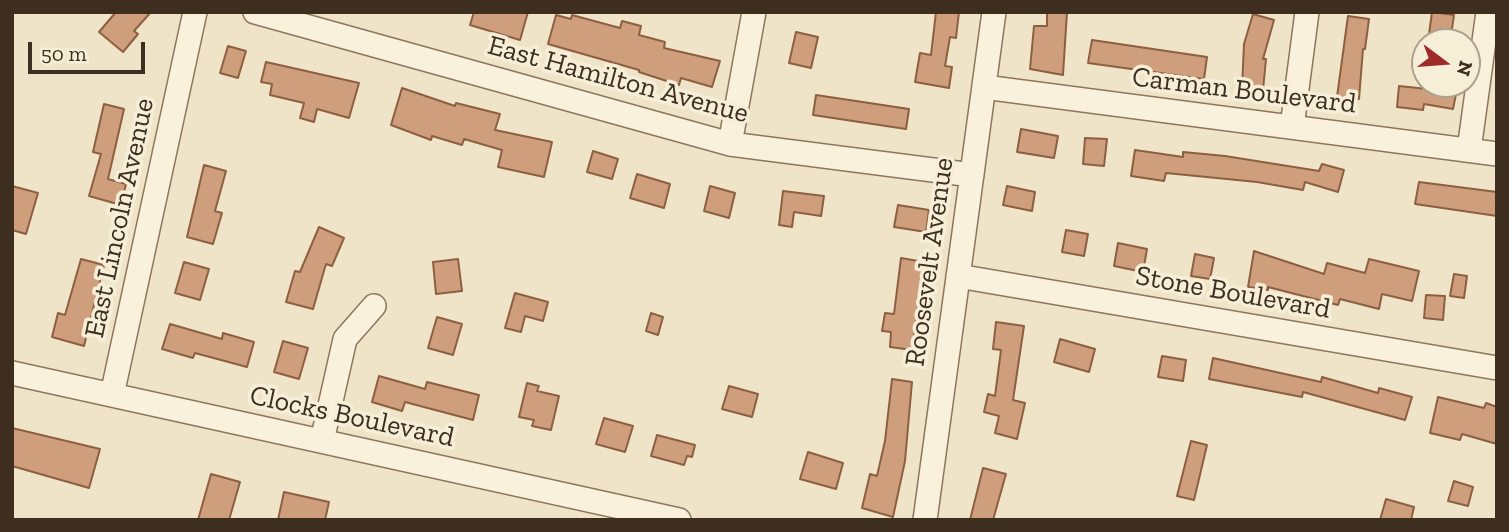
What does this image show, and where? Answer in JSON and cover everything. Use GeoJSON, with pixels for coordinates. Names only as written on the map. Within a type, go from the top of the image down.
{"type":"FeatureCollection","features":[{"type":"Feature","properties":{"kind":"street","name":"East Lincoln Avenue"},"geometry":{"type":"LineString","coordinates":[[112,395],[195,12]]}},
{"type":"Feature","properties":{"kind":"street","name":"East Hamilton Avenue"},"geometry":{"type":"LineString","coordinates":[[255,12],[730,144],[972,174]]}},
{"type":"Feature","properties":{"kind":"street"},"geometry":{"type":"LineString","coordinates":[[730,144],[754,12]]}},
{"type":"Feature","properties":{"kind":"street","name":"Roosevelt Avenue"},"geometry":{"type":"LineString","coordinates":[[925,520],[994,12]]}},
{"type":"Feature","properties":{"kind":"street"},"geometry":{"type":"LineString","coordinates":[[1292,127],[1307,12]]}},
{"type":"Feature","properties":{"kind":"street"},"geometry":{"type":"LineString","coordinates":[[1469,150],[1488,12]]}},
{"type":"Feature","properties":{"kind":"street","name":"Carman Boulevard"},"geometry":{"type":"LineString","coordinates":[[984,87],[1497,154]]}},
{"type":"Feature","properties":{"kind":"street","name":"Stone Boulevard"},"geometry":{"type":"LineString","coordinates":[[958,276],[1497,368]]}},
{"type":"Feature","properties":{"kind":"street"},"geometry":{"type":"LineString","coordinates":[[322,441],[345,339],[374,306]]}},
{"type":"Feature","properties":{"kind":"street","name":"Clocks Boulevard"},"geometry":{"type":"LineString","coordinates":[[12,373],[679,520]]}},
{"type":"Feature","properties":{"kind":"building"},"geometry":{"type":"Polygon","coordinates":[[[116,12],[151,12],[134,31],[138,34],[123,52],[99,32],[116,12]]]}},
{"type":"Feature","properties":{"kind":"building"},"geometry":{"type":"Polygon","coordinates":[[[474,12],[528,12],[520,40],[470,25],[474,12]]]}},
{"type":"Feature","properties":{"kind":"building"},"geometry":{"type":"Polygon","coordinates":[[[936,12],[959,12],[956,38],[950,37],[945,66],[952,67],[949,88],[915,82],[920,53],[931,55],[936,12]]]}},
{"type":"Feature","properties":{"kind":"building"},"geometry":{"type":"Polygon","coordinates":[[[1047,12],[1067,12],[1063,75],[1030,69],[1034,26],[1047,26],[1047,12]]]}},
{"type":"Feature","properties":{"kind":"building"},"geometry":{"type":"Polygon","coordinates":[[[1432,12],[1454,15],[1452,28],[1430,28],[1432,12]]]}},
{"type":"Feature","properties":{"kind":"building"},"geometry":{"type":"Polygon","coordinates":[[[1253,14],[1274,20],[1263,59],[1266,59],[1263,90],[1242,88],[1244,44],[1253,14]]]}},
{"type":"Feature","properties":{"kind":"building"},"geometry":{"type":"Polygon","coordinates":[[[556,15],[571,19],[572,15],[620,28],[622,21],[641,26],[639,35],[665,42],[664,48],[720,61],[712,87],[681,78],[679,85],[639,70],[548,44],[556,15]]]}},
{"type":"Feature","properties":{"kind":"building"},"geometry":{"type":"Polygon","coordinates":[[[1348,16],[1369,19],[1363,49],[1359,99],[1337,97],[1348,16]]]}},
{"type":"Feature","properties":{"kind":"building"},"geometry":{"type":"Polygon","coordinates":[[[796,32],[818,37],[811,68],[789,63],[796,32]]]}},
{"type":"Feature","properties":{"kind":"building"},"geometry":{"type":"Polygon","coordinates":[[[1092,40],[1207,57],[1204,79],[1088,63],[1092,40]]]}},
{"type":"Feature","properties":{"kind":"building"},"geometry":{"type":"Polygon","coordinates":[[[228,46],[246,51],[238,78],[220,73],[228,46]]]}},
{"type":"Feature","properties":{"kind":"building"},"geometry":{"type":"Polygon","coordinates":[[[266,62],[359,83],[349,118],[317,109],[314,122],[300,118],[304,103],[270,95],[272,84],[261,82],[266,62]]]}},
{"type":"Feature","properties":{"kind":"building"},"geometry":{"type":"Polygon","coordinates":[[[1399,86],[1411,87],[1411,98],[1455,98],[1453,109],[1424,104],[1423,110],[1397,107],[1399,86]]]}},
{"type":"Feature","properties":{"kind":"building"},"geometry":{"type":"Polygon","coordinates":[[[402,88],[455,106],[456,103],[500,114],[495,130],[552,142],[544,177],[498,167],[502,150],[464,139],[462,145],[432,136],[431,140],[391,125],[402,88]]]}},
{"type":"Feature","properties":{"kind":"building"},"geometry":{"type":"Polygon","coordinates":[[[816,95],[909,109],[906,129],[813,115],[816,95]]]}},
{"type":"Feature","properties":{"kind":"building"},"geometry":{"type":"Polygon","coordinates":[[[104,104],[124,109],[108,179],[126,184],[121,205],[89,196],[101,154],[93,152],[104,104]]]}},
{"type":"Feature","properties":{"kind":"building"},"geometry":{"type":"Polygon","coordinates":[[[1021,129],[1058,136],[1054,158],[1017,152],[1021,129]]]}},
{"type":"Feature","properties":{"kind":"building"},"geometry":{"type":"Polygon","coordinates":[[[1085,138],[1107,139],[1104,166],[1083,164],[1085,138]]]}},
{"type":"Feature","properties":{"kind":"building"},"geometry":{"type":"Polygon","coordinates":[[[1135,150],[1183,157],[1183,152],[1225,156],[1319,171],[1322,164],[1344,170],[1338,192],[1305,182],[1303,190],[1257,182],[1166,173],[1164,181],[1131,176],[1135,150]]]}},
{"type":"Feature","properties":{"kind":"building"},"geometry":{"type":"Polygon","coordinates":[[[593,151],[618,159],[612,179],[587,172],[593,151]]]}},
{"type":"Feature","properties":{"kind":"building"},"geometry":{"type":"Polygon","coordinates":[[[204,165],[226,171],[215,211],[222,213],[213,244],[187,237],[204,165]]]}},
{"type":"Feature","properties":{"kind":"building"},"geometry":{"type":"Polygon","coordinates":[[[637,174],[670,184],[664,208],[630,198],[637,174]]]}},
{"type":"Feature","properties":{"kind":"building"},"geometry":{"type":"Polygon","coordinates":[[[1419,182],[1497,192],[1497,216],[1415,204],[1419,182]]]}},
{"type":"Feature","properties":{"kind":"building"},"geometry":{"type":"Polygon","coordinates":[[[12,186],[38,193],[26,234],[12,230],[12,186]]]}},
{"type":"Feature","properties":{"kind":"building"},"geometry":{"type":"Polygon","coordinates":[[[710,186],[735,193],[729,218],[704,211],[710,186]]]}},
{"type":"Feature","properties":{"kind":"building"},"geometry":{"type":"Polygon","coordinates":[[[1007,186],[1035,192],[1032,211],[1003,205],[1007,186]]]}},
{"type":"Feature","properties":{"kind":"building"},"geometry":{"type":"Polygon","coordinates":[[[783,191],[824,196],[821,216],[794,212],[792,227],[779,225],[783,191]]]}},
{"type":"Feature","properties":{"kind":"building"},"geometry":{"type":"Polygon","coordinates":[[[898,205],[929,210],[926,232],[894,227],[898,205]]]}},
{"type":"Feature","properties":{"kind":"building"},"geometry":{"type":"Polygon","coordinates":[[[319,227],[344,238],[332,266],[326,264],[313,309],[286,302],[295,271],[300,272],[319,227]]]}},
{"type":"Feature","properties":{"kind":"building"},"geometry":{"type":"Polygon","coordinates":[[[1066,230],[1088,234],[1084,256],[1062,252],[1066,230]]]}},
{"type":"Feature","properties":{"kind":"building"},"geometry":{"type":"Polygon","coordinates":[[[1118,243],[1147,249],[1143,272],[1114,266],[1118,243]]]}},
{"type":"Feature","properties":{"kind":"building"},"geometry":{"type":"Polygon","coordinates":[[[1254,251],[1324,274],[1327,263],[1365,273],[1369,259],[1419,271],[1412,301],[1382,294],[1379,309],[1340,299],[1338,305],[1268,287],[1268,290],[1248,287],[1254,251]]]}},
{"type":"Feature","properties":{"kind":"building"},"geometry":{"type":"Polygon","coordinates":[[[1195,254],[1214,258],[1210,279],[1191,276],[1195,254]]]}},
{"type":"Feature","properties":{"kind":"building"},"geometry":{"type":"Polygon","coordinates":[[[901,258],[924,262],[912,350],[890,347],[891,332],[882,331],[885,313],[894,314],[901,258]]]}},
{"type":"Feature","properties":{"kind":"building"},"geometry":{"type":"Polygon","coordinates":[[[81,259],[104,265],[84,346],[52,337],[58,313],[65,315],[81,259]]]}},
{"type":"Feature","properties":{"kind":"building"},"geometry":{"type":"Polygon","coordinates":[[[458,259],[462,291],[436,294],[433,262],[458,259]]]}},
{"type":"Feature","properties":{"kind":"building"},"geometry":{"type":"Polygon","coordinates":[[[184,262],[209,269],[200,300],[175,293],[184,262]]]}},
{"type":"Feature","properties":{"kind":"building"},"geometry":{"type":"Polygon","coordinates":[[[1454,274],[1467,276],[1464,298],[1450,296],[1454,274]]]}},
{"type":"Feature","properties":{"kind":"building"},"geometry":{"type":"Polygon","coordinates":[[[515,293],[548,302],[543,321],[525,316],[521,332],[505,328],[515,293]]]}},
{"type":"Feature","properties":{"kind":"building"},"geometry":{"type":"Polygon","coordinates":[[[1426,295],[1445,296],[1443,320],[1424,318],[1426,295]]]}},
{"type":"Feature","properties":{"kind":"building"},"geometry":{"type":"Polygon","coordinates":[[[651,313],[663,317],[658,335],[646,331],[651,313]]]}},
{"type":"Feature","properties":{"kind":"building"},"geometry":{"type":"Polygon","coordinates":[[[437,317],[462,324],[453,355],[428,348],[437,317]]]}},
{"type":"Feature","properties":{"kind":"building"},"geometry":{"type":"Polygon","coordinates":[[[996,322],[1024,326],[1013,400],[1025,403],[1017,439],[995,433],[999,416],[984,412],[988,394],[995,396],[1001,350],[993,349],[996,322]]]}},
{"type":"Feature","properties":{"kind":"building"},"geometry":{"type":"Polygon","coordinates":[[[170,324],[222,339],[223,333],[254,342],[247,367],[195,353],[193,358],[162,349],[170,324]]]}},
{"type":"Feature","properties":{"kind":"building"},"geometry":{"type":"Polygon","coordinates":[[[1060,339],[1095,349],[1089,372],[1054,362],[1060,339]]]}},
{"type":"Feature","properties":{"kind":"building"},"geometry":{"type":"Polygon","coordinates":[[[283,341],[308,348],[299,379],[274,372],[283,341]]]}},
{"type":"Feature","properties":{"kind":"building"},"geometry":{"type":"Polygon","coordinates":[[[1162,356],[1186,360],[1183,381],[1158,377],[1162,356]]]}},
{"type":"Feature","properties":{"kind":"building"},"geometry":{"type":"Polygon","coordinates":[[[1213,358],[1321,382],[1322,377],[1378,393],[1379,388],[1412,397],[1405,420],[1303,392],[1302,397],[1209,379],[1213,358]]]}},
{"type":"Feature","properties":{"kind":"building"},"geometry":{"type":"Polygon","coordinates":[[[379,376],[425,389],[427,382],[479,395],[473,420],[405,402],[402,411],[372,402],[379,376]]]}},
{"type":"Feature","properties":{"kind":"building"},"geometry":{"type":"Polygon","coordinates":[[[892,379],[912,382],[905,461],[893,517],[862,508],[870,474],[877,476],[885,441],[892,379]]]}},
{"type":"Feature","properties":{"kind":"building"},"geometry":{"type":"Polygon","coordinates":[[[527,383],[539,386],[537,391],[559,396],[551,430],[532,426],[534,420],[519,417],[527,383]]]}},
{"type":"Feature","properties":{"kind":"building"},"geometry":{"type":"Polygon","coordinates":[[[729,386],[758,394],[752,417],[722,409],[729,386]]]}},
{"type":"Feature","properties":{"kind":"building"},"geometry":{"type":"Polygon","coordinates":[[[1438,397],[1484,408],[1486,403],[1497,407],[1497,444],[1462,434],[1460,440],[1430,433],[1438,397]]]}},
{"type":"Feature","properties":{"kind":"building"},"geometry":{"type":"Polygon","coordinates":[[[604,418],[633,426],[625,452],[596,444],[604,418]]]}},
{"type":"Feature","properties":{"kind":"building"},"geometry":{"type":"Polygon","coordinates":[[[12,428],[100,449],[89,488],[12,466],[12,428]]]}},
{"type":"Feature","properties":{"kind":"building"},"geometry":{"type":"Polygon","coordinates":[[[657,435],[695,445],[692,457],[687,456],[684,465],[651,456],[657,435]]]}},
{"type":"Feature","properties":{"kind":"building"},"geometry":{"type":"Polygon","coordinates":[[[1191,441],[1207,445],[1194,500],[1177,496],[1191,441]]]}},
{"type":"Feature","properties":{"kind":"building"},"geometry":{"type":"Polygon","coordinates":[[[808,452],[843,463],[836,489],[800,479],[808,452]]]}},
{"type":"Feature","properties":{"kind":"building"},"geometry":{"type":"Polygon","coordinates":[[[983,468],[1006,474],[993,520],[970,520],[983,468]]]}},
{"type":"Feature","properties":{"kind":"building"},"geometry":{"type":"Polygon","coordinates":[[[211,474],[240,482],[229,520],[198,520],[211,474]]]}},
{"type":"Feature","properties":{"kind":"building"},"geometry":{"type":"Polygon","coordinates":[[[1454,481],[1473,487],[1468,506],[1448,501],[1454,481]]]}},
{"type":"Feature","properties":{"kind":"building"},"geometry":{"type":"Polygon","coordinates":[[[284,492],[329,502],[325,520],[278,520],[284,492]]]}},
{"type":"Feature","properties":{"kind":"building"},"geometry":{"type":"Polygon","coordinates":[[[1386,499],[1414,507],[1411,520],[1380,520],[1386,499]]]}}]}
